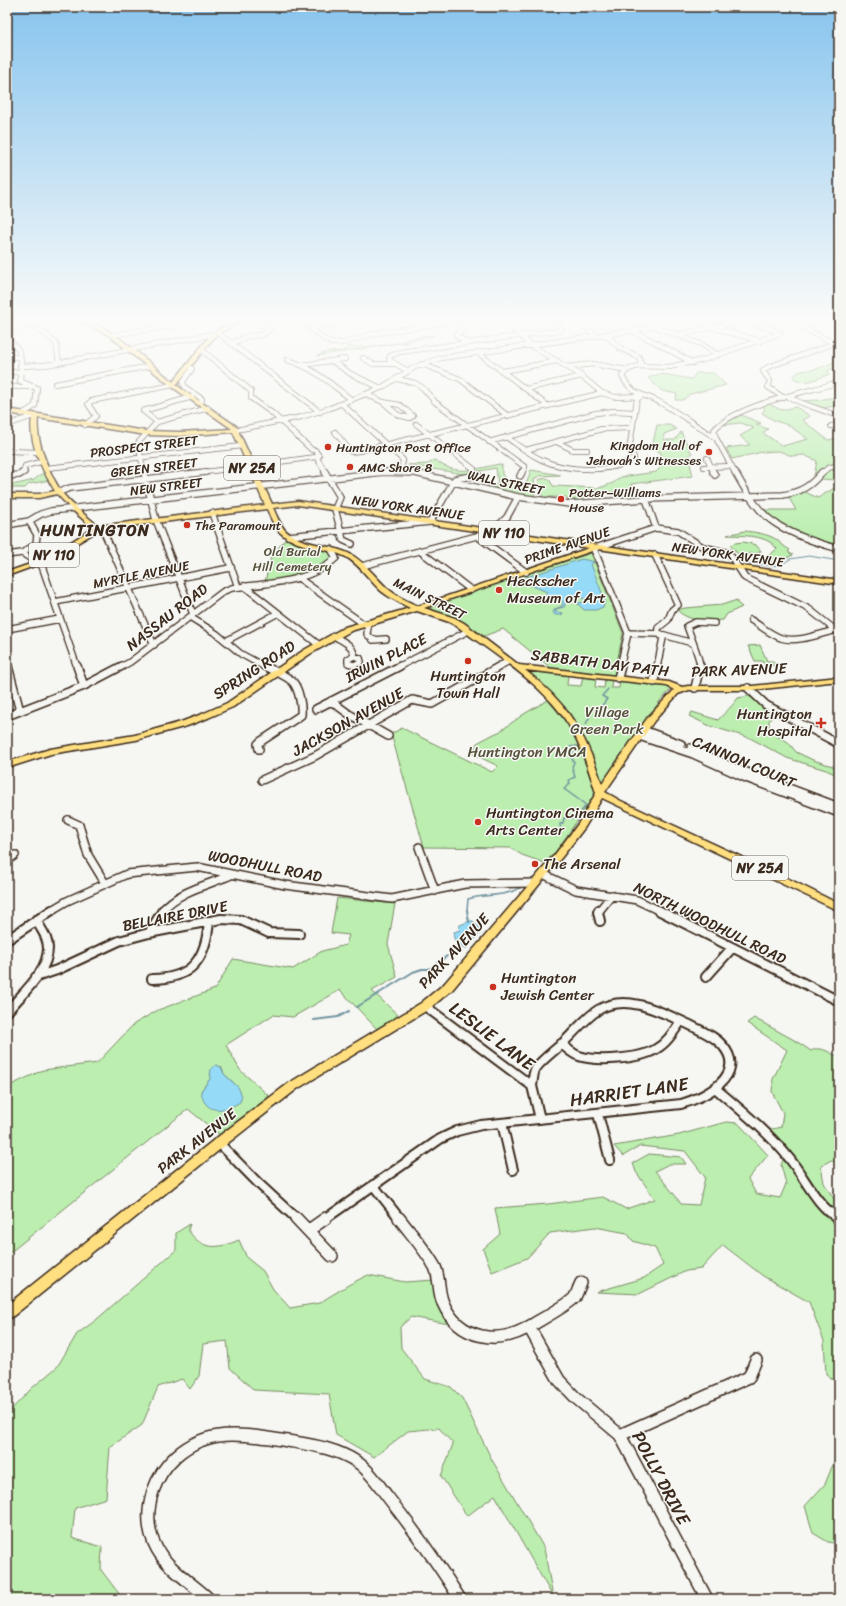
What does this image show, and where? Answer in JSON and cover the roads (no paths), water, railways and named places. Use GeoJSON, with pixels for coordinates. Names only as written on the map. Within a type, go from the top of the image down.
{"type":"FeatureCollection","features":[{"type":"Feature","properties":{"kind":"main road","name":"NY 25A"},"geometry":{"type":"LineString","coordinates":[[186,393],[229,423],[236,430],[278,526],[288,536]]}},
{"type":"Feature","properties":{"kind":"main road","name":"NY 25A"},"geometry":{"type":"LineString","coordinates":[[188,393],[191,396]]}},
{"type":"Feature","properties":{"kind":"main road"},"geometry":{"type":"LineString","coordinates":[[7,411],[146,433],[184,434],[236,430]]}},
{"type":"Feature","properties":{"kind":"main road"},"geometry":{"type":"LineString","coordinates":[[34,416],[35,433],[39,452],[61,494],[74,508],[97,528]]}},
{"type":"Feature","properties":{"kind":"main road"},"geometry":{"type":"LineString","coordinates":[[7,496],[61,494]]}},
{"type":"Feature","properties":{"kind":"main road","name":"NEW YORK AVENUE"},"geometry":{"type":"LineString","coordinates":[[7,574],[38,563],[97,528],[298,503],[596,548],[655,555],[839,582]]}},
{"type":"Feature","properties":{"kind":"main road","name":"MAIN STREET"},"geometry":{"type":"LineString","coordinates":[[288,536],[343,553],[362,566],[390,594],[418,608],[452,620],[509,661],[550,697],[579,735],[600,793]]}},
{"type":"Feature","properties":{"kind":"main road","name":"PRIME AVENUE"},"geometry":{"type":"LineString","coordinates":[[418,608],[596,548]]}},
{"type":"Feature","properties":{"kind":"main road","name":"SPRING ROAD"},"geometry":{"type":"LineString","coordinates":[[7,765],[50,752],[136,737],[184,724],[230,705],[276,673],[334,636],[362,624],[418,608]]}},
{"type":"Feature","properties":{"kind":"main road","name":"SABBATH DAY PATH"},"geometry":{"type":"LineString","coordinates":[[516,667],[654,682],[668,684],[679,689]]}},
{"type":"Feature","properties":{"kind":"main road","name":"PARK AVENUE"},"geometry":{"type":"LineString","coordinates":[[7,1313],[219,1143],[293,1086],[425,1006],[448,987],[472,960],[582,825],[600,793],[641,733],[663,704],[679,689],[748,688],[839,679]]}},
{"type":"Feature","properties":{"kind":"main road"},"geometry":{"type":"LineString","coordinates":[[668,684],[695,688]]}},
{"type":"Feature","properties":{"kind":"main road","name":"NY 25A"},"geometry":{"type":"LineString","coordinates":[[600,793],[618,803],[788,882],[839,908]]}},
{"type":"Feature","properties":{"kind":"street"},"geometry":{"type":"LineString","coordinates":[[22,414],[35,406],[36,393]]}},
{"type":"Feature","properties":{"kind":"street"},"geometry":{"type":"LineString","coordinates":[[85,424],[96,416],[88,404],[91,401],[132,393]]}},
{"type":"Feature","properties":{"kind":"street"},"geometry":{"type":"LineString","coordinates":[[193,393],[202,399],[201,403]]}},
{"type":"Feature","properties":{"kind":"street"},"geometry":{"type":"LineString","coordinates":[[251,393],[252,398],[272,413],[312,450],[318,458],[340,497],[335,509],[344,542],[352,544]]}},
{"type":"Feature","properties":{"kind":"street"},"geometry":{"type":"LineString","coordinates":[[296,393],[320,412]]}},
{"type":"Feature","properties":{"kind":"street"},"geometry":{"type":"LineString","coordinates":[[342,393],[352,400]]}},
{"type":"Feature","properties":{"kind":"street"},"geometry":{"type":"LineString","coordinates":[[429,393],[435,402],[525,467],[520,476]]}},
{"type":"Feature","properties":{"kind":"street"},"geometry":{"type":"LineString","coordinates":[[478,393],[508,416]]}},
{"type":"Feature","properties":{"kind":"street"},"geometry":{"type":"LineString","coordinates":[[531,393],[548,406]]}},
{"type":"Feature","properties":{"kind":"street"},"geometry":{"type":"LineString","coordinates":[[335,432],[351,452],[602,393],[614,397],[640,396],[660,402],[716,438]]}},
{"type":"Feature","properties":{"kind":"street"},"geometry":{"type":"LineString","coordinates":[[637,393],[640,396]]}},
{"type":"Feature","properties":{"kind":"street"},"geometry":{"type":"LineString","coordinates":[[778,393],[786,398],[804,405],[827,411],[839,417]]}},
{"type":"Feature","properties":{"kind":"street"},"geometry":{"type":"LineString","coordinates":[[693,424],[714,428],[733,415],[754,407],[803,393]]}},
{"type":"Feature","properties":{"kind":"street"},"geometry":{"type":"LineString","coordinates":[[236,430],[320,412],[366,394],[383,402],[396,404],[409,411],[413,416],[410,418],[402,417],[383,402]]}},
{"type":"Feature","properties":{"kind":"street"},"geometry":{"type":"LineString","coordinates":[[157,422],[143,411],[191,396]]}},
{"type":"Feature","properties":{"kind":"street"},"geometry":{"type":"LineString","coordinates":[[506,437],[543,460],[558,465],[576,468],[615,467],[631,462],[634,458],[630,444],[634,412],[637,399],[640,396]]}},
{"type":"Feature","properties":{"kind":"street"},"geometry":{"type":"LineString","coordinates":[[342,404],[403,460],[401,472]]}},
{"type":"Feature","properties":{"kind":"street"},"geometry":{"type":"LineString","coordinates":[[208,408],[157,422],[138,443],[140,457],[156,520],[192,615],[241,654],[294,683],[302,712],[298,718],[260,742],[260,749]]}},
{"type":"Feature","properties":{"kind":"street"},"geometry":{"type":"LineString","coordinates":[[489,442],[596,413],[614,411],[634,412]]}},
{"type":"Feature","properties":{"kind":"street"},"geometry":{"type":"LineString","coordinates":[[7,425],[34,416]]}},
{"type":"Feature","properties":{"kind":"street"},"geometry":{"type":"LineString","coordinates":[[416,424],[474,469]]}},
{"type":"Feature","properties":{"kind":"street"},"geometry":{"type":"LineString","coordinates":[[830,426],[839,425]]}},
{"type":"Feature","properties":{"kind":"street"},"geometry":{"type":"LineString","coordinates":[[526,450],[602,429],[632,428]]}},
{"type":"Feature","properties":{"kind":"street"},"geometry":{"type":"LineString","coordinates":[[714,428],[716,438],[749,496],[766,516],[777,524],[821,544],[839,549]]}},
{"type":"Feature","properties":{"kind":"street"},"geometry":{"type":"LineString","coordinates":[[558,442],[573,450],[587,450]]}},
{"type":"Feature","properties":{"kind":"street","name":"PROSPECT STREET"},"geometry":{"type":"LineString","coordinates":[[47,468],[242,446]]}},
{"type":"Feature","properties":{"kind":"street"},"geometry":{"type":"LineString","coordinates":[[7,451],[39,452]]}},
{"type":"Feature","properties":{"kind":"street","name":"GREEN STREET"},"geometry":{"type":"LineString","coordinates":[[61,494],[70,488],[318,458]]}},
{"type":"Feature","properties":{"kind":"street"},"geometry":{"type":"LineString","coordinates":[[707,458],[715,475]]}},
{"type":"Feature","properties":{"kind":"street"},"geometry":{"type":"LineString","coordinates":[[7,476],[19,475],[24,472],[25,466],[44,461]]}},
{"type":"Feature","properties":{"kind":"street","name":"WALL STREET"},"geometry":{"type":"LineString","coordinates":[[260,486],[383,472],[401,472],[420,474],[518,498],[570,504],[646,499],[779,495],[794,493],[811,485],[825,469],[839,465]]}},
{"type":"Feature","properties":{"kind":"street"},"geometry":{"type":"LineString","coordinates":[[704,467],[732,466]]}},
{"type":"Feature","properties":{"kind":"street"},"geometry":{"type":"LineString","coordinates":[[288,536],[430,522],[453,482],[458,478],[478,475]]}},
{"type":"Feature","properties":{"kind":"street","name":"NEW STREET"},"geometry":{"type":"LineString","coordinates":[[7,525],[29,521],[46,512],[260,486]]}},
{"type":"Feature","properties":{"kind":"street"},"geometry":{"type":"LineString","coordinates":[[362,566],[492,532],[507,517],[518,498]]}},
{"type":"Feature","properties":{"kind":"street"},"geometry":{"type":"LineString","coordinates":[[646,499],[656,528],[678,531],[703,547],[729,553],[749,581],[809,609],[838,632]]}},
{"type":"Feature","properties":{"kind":"street"},"geometry":{"type":"LineString","coordinates":[[212,514],[230,568],[241,586],[319,645]]}},
{"type":"Feature","properties":{"kind":"street"},"geometry":{"type":"LineString","coordinates":[[7,555],[22,553],[35,546],[38,540],[37,534],[29,521]]}},
{"type":"Feature","properties":{"kind":"street"},"geometry":{"type":"LineString","coordinates":[[97,528],[103,530],[154,645]]}},
{"type":"Feature","properties":{"kind":"street","name":"PRIME AVENUE"},"geometry":{"type":"LineString","coordinates":[[596,548],[656,528]]}},
{"type":"Feature","properties":{"kind":"street"},"geometry":{"type":"LineString","coordinates":[[477,536],[526,572]]}},
{"type":"Feature","properties":{"kind":"street"},"geometry":{"type":"LineString","coordinates":[[596,548],[628,633],[618,678]]}},
{"type":"Feature","properties":{"kind":"street","name":"NASSAU ROAD"},"geometry":{"type":"LineString","coordinates":[[7,716],[84,686],[130,662],[154,645],[218,594],[241,586],[314,573],[332,564],[336,556],[331,549]]}},
{"type":"Feature","properties":{"kind":"street"},"geometry":{"type":"LineString","coordinates":[[420,551],[471,590]]}},
{"type":"Feature","properties":{"kind":"street"},"geometry":{"type":"LineString","coordinates":[[22,553],[42,566],[84,686]]}},
{"type":"Feature","properties":{"kind":"street"},"geometry":{"type":"LineString","coordinates":[[654,682],[663,638],[658,632],[658,628],[668,620],[672,610],[678,605],[655,555]]}},
{"type":"Feature","properties":{"kind":"street","name":"MYRTLE AVENUE"},"geometry":{"type":"LineString","coordinates":[[55,602],[230,568]]}},
{"type":"Feature","properties":{"kind":"street"},"geometry":{"type":"LineString","coordinates":[[297,577],[368,627],[368,634],[373,640],[386,639]]}},
{"type":"Feature","properties":{"kind":"street"},"geometry":{"type":"LineString","coordinates":[[226,641],[278,613]]}},
{"type":"Feature","properties":{"kind":"street"},"geometry":{"type":"LineString","coordinates":[[7,629],[60,619]]}},
{"type":"Feature","properties":{"kind":"street"},"geometry":{"type":"LineString","coordinates":[[751,620],[774,635],[788,640],[838,632]]}},
{"type":"Feature","properties":{"kind":"street"},"geometry":{"type":"LineString","coordinates":[[695,688],[701,662],[692,643],[687,626],[690,623],[697,622],[714,623]]}},
{"type":"Feature","properties":{"kind":"street","name":"IRWIN PLACE"},"geometry":{"type":"LineString","coordinates":[[316,708],[468,631]]}},
{"type":"Feature","properties":{"kind":"street"},"geometry":{"type":"LineString","coordinates":[[628,633],[644,632],[661,634],[692,643]]}},
{"type":"Feature","properties":{"kind":"street"},"geometry":{"type":"LineString","coordinates":[[334,636],[352,648],[354,650],[354,656]]}},
{"type":"Feature","properties":{"kind":"street","name":"JACKSON AVENUE"},"geometry":{"type":"LineString","coordinates":[[262,780],[315,756],[412,700],[432,704],[476,678],[509,661]]}},
{"type":"Feature","properties":{"kind":"street"},"geometry":{"type":"LineString","coordinates":[[7,663],[20,711]]}},
{"type":"Feature","properties":{"kind":"street"},"geometry":{"type":"LineString","coordinates":[[748,688],[766,705],[839,744]]}},
{"type":"Feature","properties":{"kind":"street"},"geometry":{"type":"LineString","coordinates":[[331,701],[388,736]]}},
{"type":"Feature","properties":{"kind":"street","name":"CANNON COURT"},"geometry":{"type":"LineString","coordinates":[[641,733],[681,747],[760,780],[837,809]]}},
{"type":"Feature","properties":{"kind":"street"},"geometry":{"type":"LineString","coordinates":[[68,820],[79,825],[88,855],[105,883]]}},
{"type":"Feature","properties":{"kind":"street"},"geometry":{"type":"LineString","coordinates":[[419,847],[434,891]]}},
{"type":"Feature","properties":{"kind":"street"},"geometry":{"type":"LineString","coordinates":[[7,861],[15,855]]}},
{"type":"Feature","properties":{"kind":"street","name":"WOODHULL ROAD"},"geometry":{"type":"LineString","coordinates":[[7,940],[67,901],[127,874],[197,867],[297,887],[392,899],[465,884],[534,883]]}},
{"type":"Feature","properties":{"kind":"street","name":"NORTH WOODHULL ROAD"},"geometry":{"type":"LineString","coordinates":[[543,874],[579,891],[625,896],[637,900],[839,1001]]}},
{"type":"Feature","properties":{"kind":"street"},"geometry":{"type":"LineString","coordinates":[[149,933],[153,922],[169,904],[179,896],[231,875]]}},
{"type":"Feature","properties":{"kind":"street"},"geometry":{"type":"LineString","coordinates":[[600,921],[598,912],[612,895]]}},
{"type":"Feature","properties":{"kind":"street","name":"BELLAIRE DRIVE"},"geometry":{"type":"LineString","coordinates":[[36,977],[56,970],[119,940],[231,918],[243,920],[263,931],[274,934],[299,934]]}},
{"type":"Feature","properties":{"kind":"street"},"geometry":{"type":"LineString","coordinates":[[7,1012],[13,1002],[43,969],[49,949],[48,938],[45,930],[36,920]]}},
{"type":"Feature","properties":{"kind":"street"},"geometry":{"type":"LineString","coordinates":[[152,979],[165,981],[173,979],[181,976],[194,967],[202,956],[207,944],[209,922]]}},
{"type":"Feature","properties":{"kind":"street"},"geometry":{"type":"LineString","coordinates":[[706,977],[732,948]]}},
{"type":"Feature","properties":{"kind":"street","name":"HARRIET LANE"},"geometry":{"type":"LineString","coordinates":[[309,1230],[422,1151],[450,1134],[464,1128],[676,1105],[693,1101],[716,1088],[725,1079],[730,1069],[731,1058],[724,1046],[714,1038],[664,1012],[644,1004],[626,1002],[611,1004],[598,1010],[535,1069],[532,1086]]}},
{"type":"Feature","properties":{"kind":"street","name":"LESLIE LANE"},"geometry":{"type":"LineString","coordinates":[[425,1006],[532,1086],[540,1119]]}},
{"type":"Feature","properties":{"kind":"street"},"geometry":{"type":"LineString","coordinates":[[561,1044],[579,1056],[593,1059],[646,1054],[664,1043],[681,1021]]}},
{"type":"Feature","properties":{"kind":"street"},"geometry":{"type":"LineString","coordinates":[[716,1088],[778,1145],[790,1158],[820,1206],[832,1216],[839,1219]]}},
{"type":"Feature","properties":{"kind":"street"},"geometry":{"type":"LineString","coordinates":[[598,1114],[610,1160]]}},
{"type":"Feature","properties":{"kind":"street"},"geometry":{"type":"LineString","coordinates":[[502,1123],[513,1170]]}},
{"type":"Feature","properties":{"kind":"street"},"geometry":{"type":"LineString","coordinates":[[219,1143],[259,1184],[309,1230],[332,1256]]}},
{"type":"Feature","properties":{"kind":"street"},"geometry":{"type":"LineString","coordinates":[[374,1185],[427,1254],[436,1269],[442,1302],[449,1315],[463,1329],[481,1336],[500,1338],[514,1335],[530,1327],[574,1298],[581,1283]]}},
{"type":"Feature","properties":{"kind":"street","name":"POLLY DRIVE"},"geometry":{"type":"LineString","coordinates":[[530,1327],[547,1361],[559,1380],[576,1398],[620,1435],[707,1599]]}},
{"type":"Feature","properties":{"kind":"street"},"geometry":{"type":"LineString","coordinates":[[620,1435],[749,1377],[756,1360]]}},
{"type":"Feature","properties":{"kind":"street"},"geometry":{"type":"LineString","coordinates":[[209,1599],[162,1557],[153,1541],[148,1520],[150,1499],[156,1482],[180,1450],[198,1440],[215,1435],[234,1434],[311,1445],[333,1450],[356,1460],[404,1517],[436,1560],[460,1599]]}},
{"type":"Feature","properties":{"kind":"water"},"geometry":{"type":"Polygon","coordinates":[[[582,559],[595,562],[591,564],[605,601],[603,607],[596,610],[584,610],[577,603],[585,602],[587,601],[586,599],[577,597],[572,600],[567,600],[564,607],[556,609],[555,612],[563,613],[562,615],[555,615],[553,612],[555,609],[562,606],[563,602],[561,600],[546,601],[543,599],[547,592],[528,584],[527,577],[582,559]]]}},
{"type":"Feature","properties":{"kind":"water"},"geometry":{"type":"Polygon","coordinates":[[[473,921],[482,931],[467,948],[465,948],[456,942],[454,932],[460,930],[460,925],[473,921]]]}},
{"type":"Feature","properties":{"kind":"water"},"geometry":{"type":"Polygon","coordinates":[[[216,1065],[221,1067],[224,1074],[238,1087],[242,1096],[240,1102],[228,1108],[210,1108],[203,1099],[201,1091],[210,1079],[211,1069],[216,1065]]]}},
{"type":"Feature","properties":{"kind":"waterway"},"geometry":{"type":"LineString","coordinates":[[740,562],[774,566],[784,563],[790,559],[809,556],[839,561]]}},
{"type":"Feature","properties":{"kind":"waterway"},"geometry":{"type":"LineString","coordinates":[[586,724],[593,710],[601,707],[607,699],[602,696],[608,689]]}},
{"type":"Feature","properties":{"kind":"waterway"},"geometry":{"type":"LineString","coordinates":[[561,832],[560,824],[563,823],[564,818],[577,818],[586,805],[564,789],[570,784],[569,780],[575,777],[572,767],[574,762],[571,757],[575,753],[574,749],[570,747],[577,746]]}},
{"type":"Feature","properties":{"kind":"waterway"},"geometry":{"type":"LineString","coordinates":[[467,910],[468,899],[508,893],[520,888]]}},
{"type":"Feature","properties":{"kind":"waterway"},"geometry":{"type":"LineString","coordinates":[[467,910],[469,922]]}},
{"type":"Feature","properties":{"kind":"waterway"},"geometry":{"type":"LineString","coordinates":[[357,1007],[413,972],[422,969],[429,969],[447,956]]}},
{"type":"Feature","properties":{"kind":"waterway"},"geometry":{"type":"LineString","coordinates":[[314,1020],[338,1017],[349,1011]]}},
{"type":"Feature","properties":{"kind":"place","name":"Huntington Post Office"},"geometry":{"type":"Point","coordinates":[328,447]}},
{"type":"Feature","properties":{"kind":"place","name":"Kingdom Hall of Jehovah’s Witnesses"},"geometry":{"type":"Point","coordinates":[709,452]}},
{"type":"Feature","properties":{"kind":"place","name":"AMC Shore 8"},"geometry":{"type":"Point","coordinates":[350,467]}},
{"type":"Feature","properties":{"kind":"place","name":"Potter–Williams House"},"geometry":{"type":"Point","coordinates":[561,499]}},
{"type":"Feature","properties":{"kind":"place","name":"The Paramount"},"geometry":{"type":"Point","coordinates":[187,525]}},
{"type":"Feature","properties":{"kind":"place","name":"Heckscher Museum of Art"},"geometry":{"type":"Point","coordinates":[499,590]}},
{"type":"Feature","properties":{"kind":"place","name":"Huntington Town Hall"},"geometry":{"type":"Point","coordinates":[468,661]}},
{"type":"Feature","properties":{"kind":"place","name":"Huntington Hospital"},"geometry":{"type":"Point","coordinates":[821,723]}},
{"type":"Feature","properties":{"kind":"place","name":"Huntington Cinema Arts Center"},"geometry":{"type":"Point","coordinates":[478,822]}},
{"type":"Feature","properties":{"kind":"place","name":"The Arsenal"},"geometry":{"type":"Point","coordinates":[535,864]}},
{"type":"Feature","properties":{"kind":"place","name":"Huntington Jewish Center"},"geometry":{"type":"Point","coordinates":[493,987]}},
{"type":"Feature","properties":{"kind":"district","name":"HUNTINGTON"},"geometry":{"type":"Point","coordinates":[95,530]}},
{"type":"Feature","properties":{"kind":"park label","name":"Old Burial Hill Cemetery"},"geometry":{"type":"Point","coordinates":[292,558]}},
{"type":"Feature","properties":{"kind":"park label","name":"Village Green Park"},"geometry":{"type":"Point","coordinates":[607,720]}},
{"type":"Feature","properties":{"kind":"park label","name":"Huntington YMCA"},"geometry":{"type":"Point","coordinates":[527,752]}}]}
